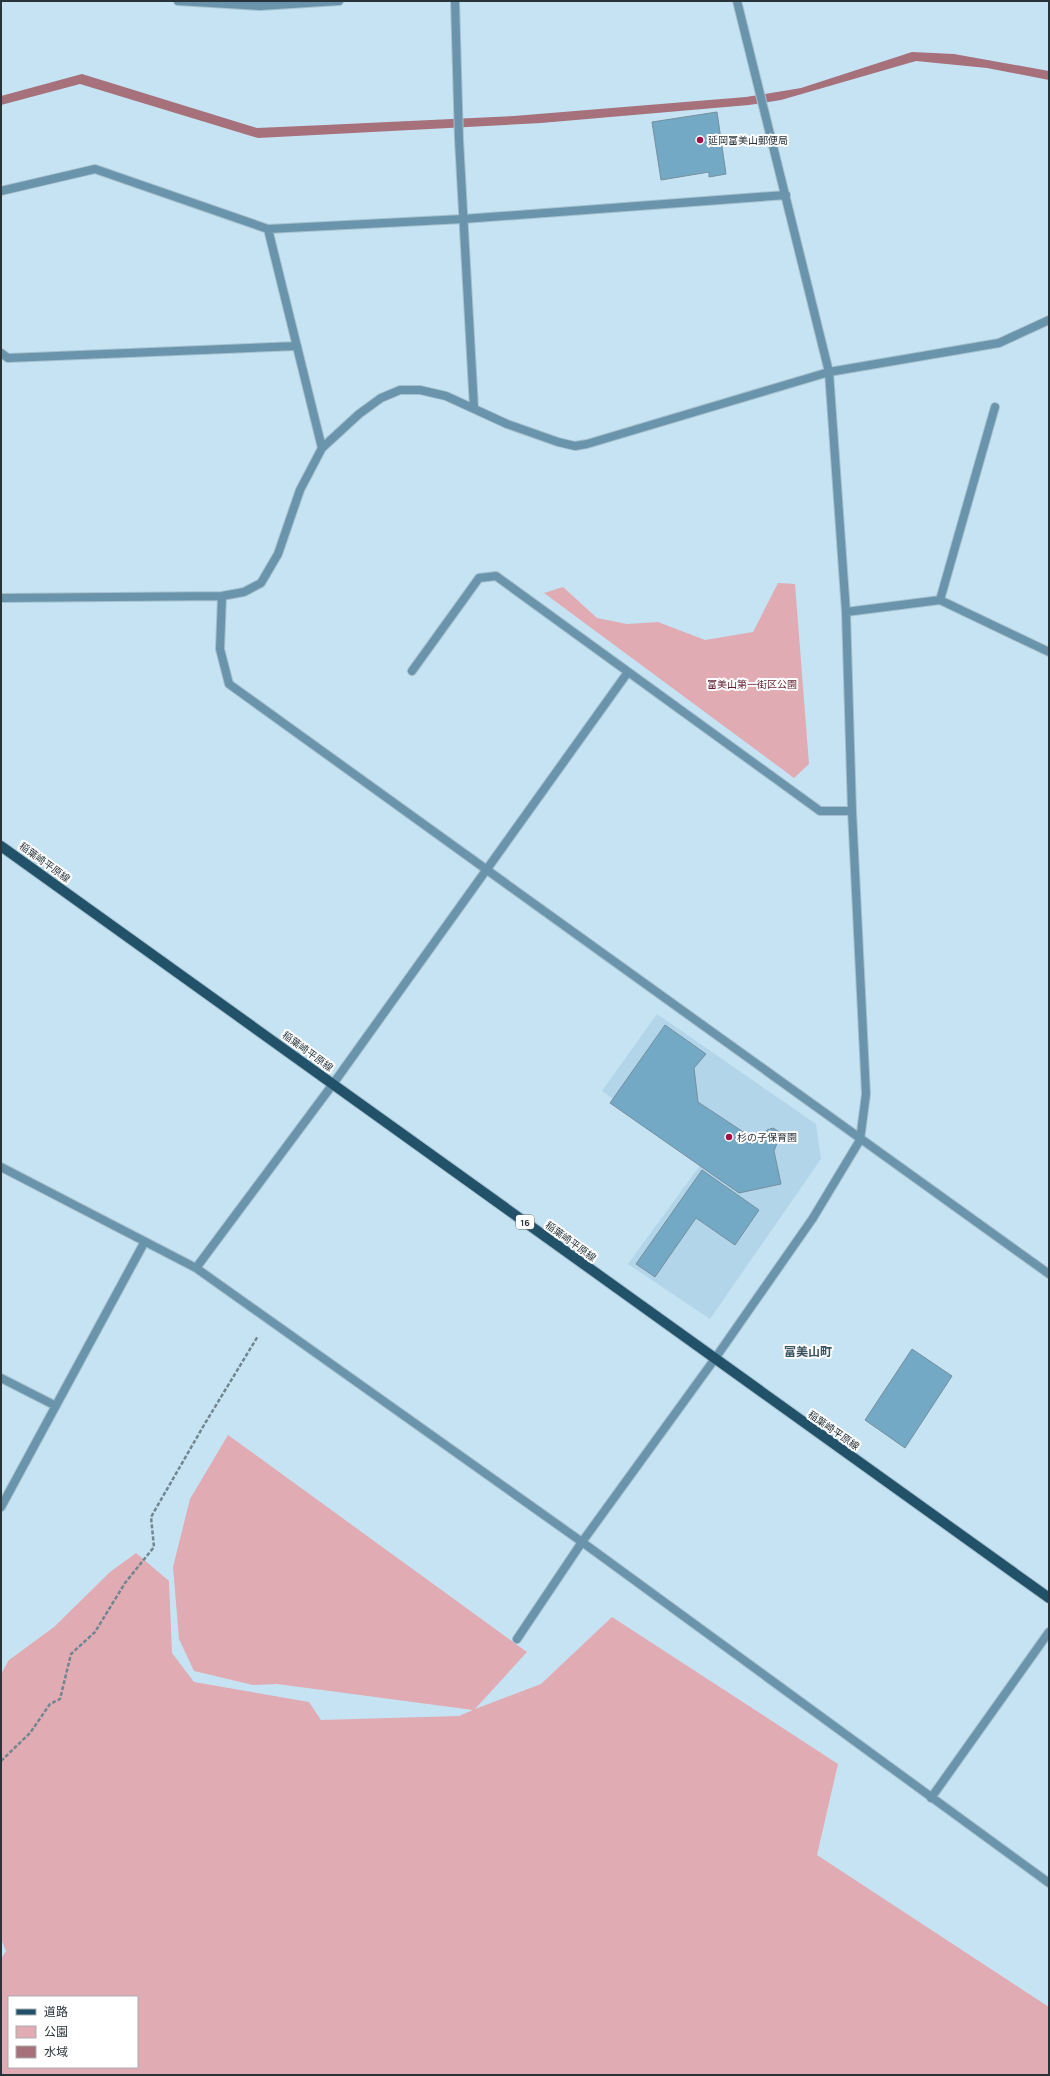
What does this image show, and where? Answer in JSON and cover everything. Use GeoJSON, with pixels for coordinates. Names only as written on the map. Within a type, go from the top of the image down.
{"type":"FeatureCollection","features":[{"type":"Feature","properties":{"kind":"main road","name":"稲葉崎平原線"},"geometry":{"type":"LineString","coordinates":[[1,846],[714,1360],[1049,1598]]}},
{"type":"Feature","properties":{"kind":"street"},"geometry":{"type":"LineString","coordinates":[[178,1],[260,6],[339,1]]}},
{"type":"Feature","properties":{"kind":"street"},"geometry":{"type":"LineString","coordinates":[[455,1],[459,140],[474,408]]}},
{"type":"Feature","properties":{"kind":"street"},"geometry":{"type":"LineString","coordinates":[[517,1639],[582,1542],[714,1360],[813,1218],[860,1140],[866,1094],[852,811],[846,612],[829,372],[737,1]]}},
{"type":"Feature","properties":{"kind":"street"},"geometry":{"type":"LineString","coordinates":[[1,191],[95,169],[268,229],[463,219],[786,195]]}},
{"type":"Feature","properties":{"kind":"street"},"geometry":{"type":"LineString","coordinates":[[268,229],[322,448]]}},
{"type":"Feature","properties":{"kind":"street"},"geometry":{"type":"LineString","coordinates":[[1,598],[222,596],[244,592],[261,583],[278,554],[300,490],[322,448],[359,414],[381,398],[400,390],[420,390],[446,396],[507,424],[558,442],[576,446],[588,444],[829,372],[999,342],[1049,320]]}},
{"type":"Feature","properties":{"kind":"street"},"geometry":{"type":"LineString","coordinates":[[1,352],[8,358],[298,346]]}},
{"type":"Feature","properties":{"kind":"street"},"geometry":{"type":"LineString","coordinates":[[940,600],[995,407]]}},
{"type":"Feature","properties":{"kind":"street"},"geometry":{"type":"LineString","coordinates":[[412,671],[479,578],[496,576],[820,811],[852,811]]}},
{"type":"Feature","properties":{"kind":"street"},"geometry":{"type":"LineString","coordinates":[[222,596],[220,649],[228,684],[487,868],[860,1140],[1049,1274]]}},
{"type":"Feature","properties":{"kind":"street"},"geometry":{"type":"LineString","coordinates":[[846,612],[940,600],[1049,652]]}},
{"type":"Feature","properties":{"kind":"street"},"geometry":{"type":"LineString","coordinates":[[196,1268],[333,1084],[628,672]]}},
{"type":"Feature","properties":{"kind":"street"},"geometry":{"type":"LineString","coordinates":[[1,1167],[144,1243],[196,1268],[582,1542],[1049,1883]]}},
{"type":"Feature","properties":{"kind":"street"},"geometry":{"type":"LineString","coordinates":[[1,1507],[144,1243]]}},
{"type":"Feature","properties":{"kind":"street"},"geometry":{"type":"LineString","coordinates":[[1,1378],[56,1406]]}},
{"type":"Feature","properties":{"kind":"street"},"geometry":{"type":"LineString","coordinates":[[931,1798],[1049,1632]]}},
{"type":"Feature","properties":{"kind":"path"},"geometry":{"type":"LineString","coordinates":[[1,1761],[30,1733],[50,1704],[60,1699],[71,1654],[95,1632],[125,1583],[154,1547],[151,1517],[204,1425],[268,1320]]}},
{"type":"Feature","properties":{"kind":"shaded area"},"geometry":{"type":"Polygon","coordinates":[[[657,1014],[816,1124],[821,1159],[710,1319],[628,1264],[701,1164],[602,1091],[657,1014]]]}},
{"type":"Feature","properties":{"kind":"green space","name":"富美山第一街区公園"},"geometry":{"type":"Polygon","coordinates":[[[778,583],[795,584],[809,764],[794,778],[544,593],[563,587],[597,618],[627,624],[658,622],[705,640],[753,632],[778,583]]]}},
{"type":"Feature","properties":{"kind":"green space"},"geometry":{"type":"Polygon","coordinates":[[[228,1435],[527,1652],[475,1709],[541,1684],[612,1617],[838,1764],[817,1855],[1049,2007],[1049,2075],[1,2075],[1,1959],[6,1951],[1,1939],[1,1674],[9,1660],[54,1627],[110,1572],[136,1553],[169,1581],[172,1653],[194,1682],[309,1702],[321,1720],[459,1716],[473,1710],[277,1684],[253,1685],[194,1671],[179,1639],[173,1567],[190,1499],[228,1435]]]}},
{"type":"Feature","properties":{"kind":"water"},"geometry":{"type":"Polygon","coordinates":[[[912,52],[954,54],[1049,71],[1049,80],[987,68],[916,61],[781,100],[749,105],[541,123],[258,138],[80,84],[1,105],[1,96],[82,74],[257,128],[514,116],[746,97],[801,88],[912,52]]]}},
{"type":"Feature","properties":{"kind":"building"},"geometry":{"type":"Polygon","coordinates":[[[717,112],[726,174],[709,177],[709,172],[661,180],[652,122],[717,112]]]}},
{"type":"Feature","properties":{"kind":"building"},"geometry":{"type":"Polygon","coordinates":[[[665,1025],[706,1054],[694,1068],[698,1102],[757,1141],[767,1130],[773,1128],[781,1133],[774,1151],[781,1184],[739,1193],[610,1103],[665,1025]]]}},
{"type":"Feature","properties":{"kind":"building"},"geometry":{"type":"Polygon","coordinates":[[[702,1170],[759,1210],[735,1245],[696,1218],[655,1277],[636,1264],[702,1170]]]}},
{"type":"Feature","properties":{"kind":"building"},"geometry":{"type":"Polygon","coordinates":[[[912,1349],[952,1376],[905,1448],[865,1420],[912,1349]]]}},
{"type":"Feature","properties":{"kind":"place","name":"延岡富美山郵便局"},"geometry":{"type":"Point","coordinates":[700,140]}},
{"type":"Feature","properties":{"kind":"place","name":"杉の子保育園"},"geometry":{"type":"Point","coordinates":[729,1137]}},
{"type":"Feature","properties":{"kind":"district","name":"富美山町"},"geometry":{"type":"Point","coordinates":[808,1351]}}]}
